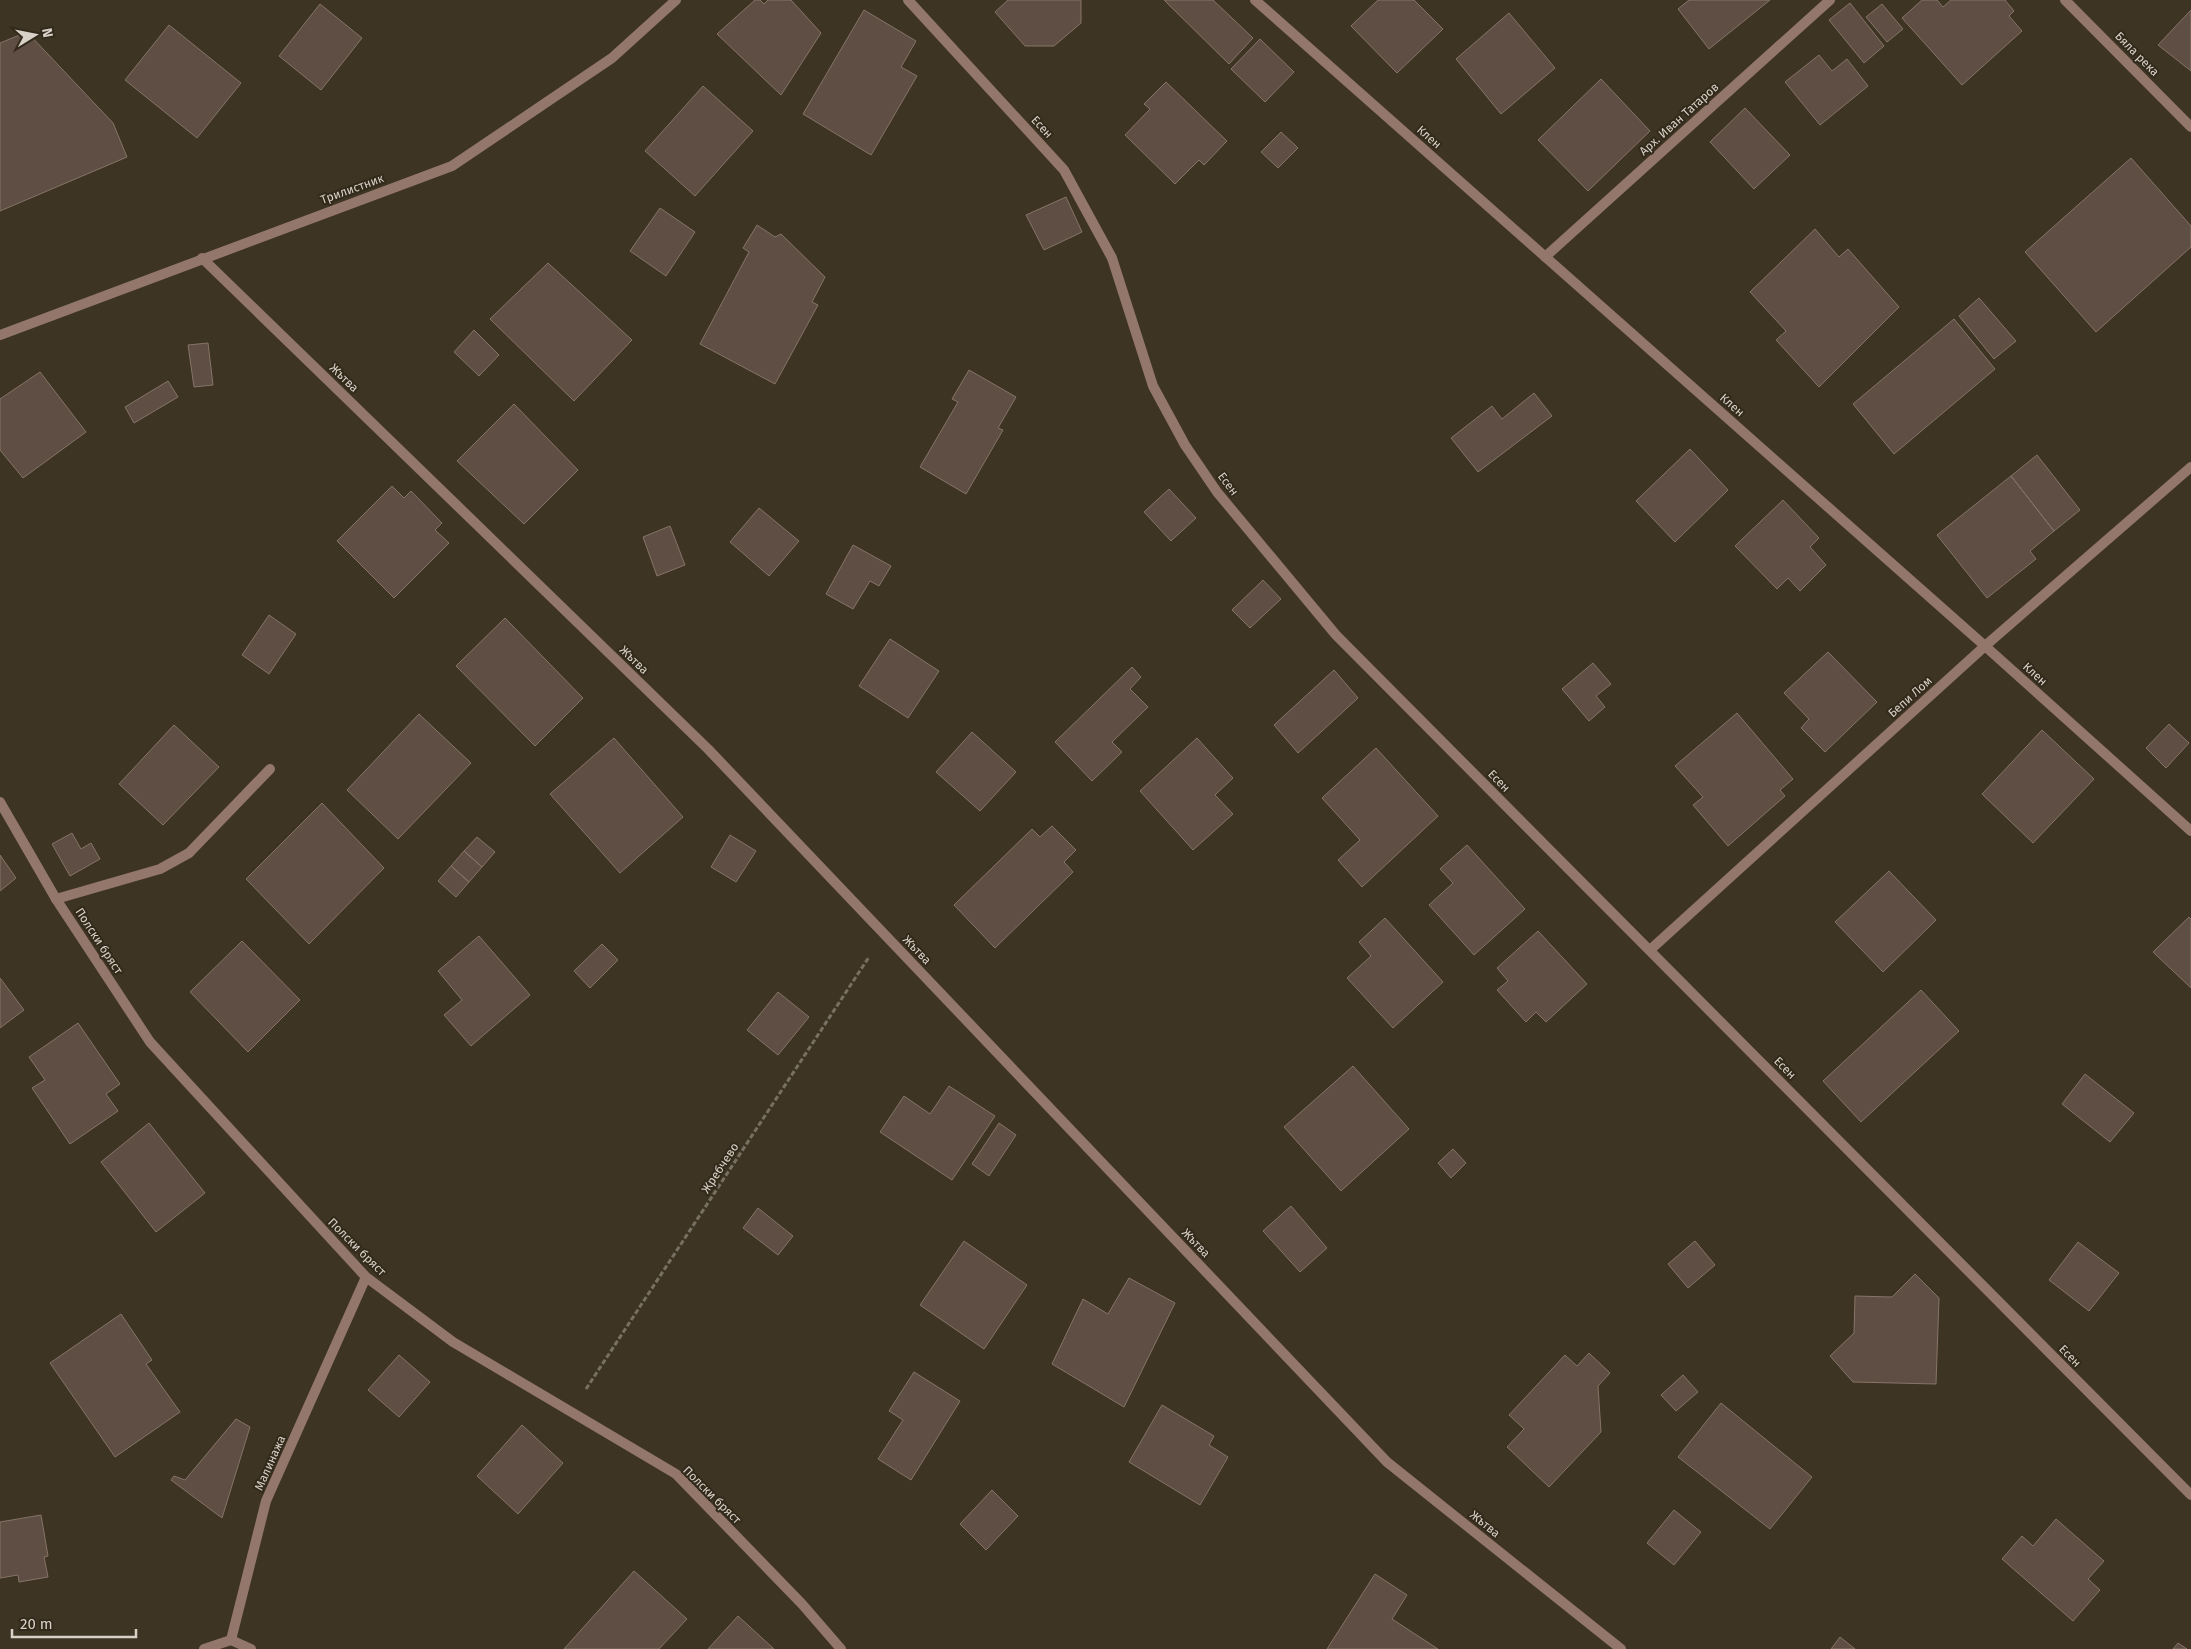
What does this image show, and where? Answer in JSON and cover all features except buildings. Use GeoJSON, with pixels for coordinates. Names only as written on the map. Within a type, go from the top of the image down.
{"type":"FeatureCollection","features":[{"type":"Feature","properties":{"kind":"street","name":"Трилистник"},"geometry":{"type":"LineString","coordinates":[[0,335],[452,166],[612,58],[676,0]]}},
{"type":"Feature","properties":{"kind":"street","name":"Есен"},"geometry":{"type":"LineString","coordinates":[[908,0],[1064,170],[1112,258],[1153,386],[1185,445],[1217,492],[1336,635],[2191,1495]]}},
{"type":"Feature","properties":{"kind":"street","name":"Клен"},"geometry":{"type":"LineString","coordinates":[[1255,0],[1985,646],[2191,831]]}},
{"type":"Feature","properties":{"kind":"street","name":"Арх. Иван Татаров"},"geometry":{"type":"LineString","coordinates":[[1545,257],[1830,0]]}},
{"type":"Feature","properties":{"kind":"street","name":"Бяла река"},"geometry":{"type":"LineString","coordinates":[[2065,0],[2191,127]]}},
{"type":"Feature","properties":{"kind":"street","name":"Жътва"},"geometry":{"type":"LineString","coordinates":[[202,258],[708,749],[1388,1462],[1621,1649]]}},
{"type":"Feature","properties":{"kind":"street","name":"Бепи Лом"},"geometry":{"type":"LineString","coordinates":[[1650,950],[1985,646],[2191,467]]}},
{"type":"Feature","properties":{"kind":"street"},"geometry":{"type":"LineString","coordinates":[[56,899],[160,869],[189,853],[270,768]]}},
{"type":"Feature","properties":{"kind":"street","name":"Полски бряст"},"geometry":{"type":"LineString","coordinates":[[0,802],[56,899],[150,1042],[366,1277],[453,1342],[676,1474],[802,1604],[841,1649]]}},
{"type":"Feature","properties":{"kind":"street","name":"Малинажа"},"geometry":{"type":"LineString","coordinates":[[231,1640],[266,1501],[366,1277]]}},
{"type":"Feature","properties":{"kind":"street"},"geometry":{"type":"LineString","coordinates":[[204,1649],[231,1640],[251,1649]]}},
{"type":"Feature","properties":{"kind":"path","name":"Жребчево"},"geometry":{"type":"LineString","coordinates":[[571,1412],[884,934]]}}]}
